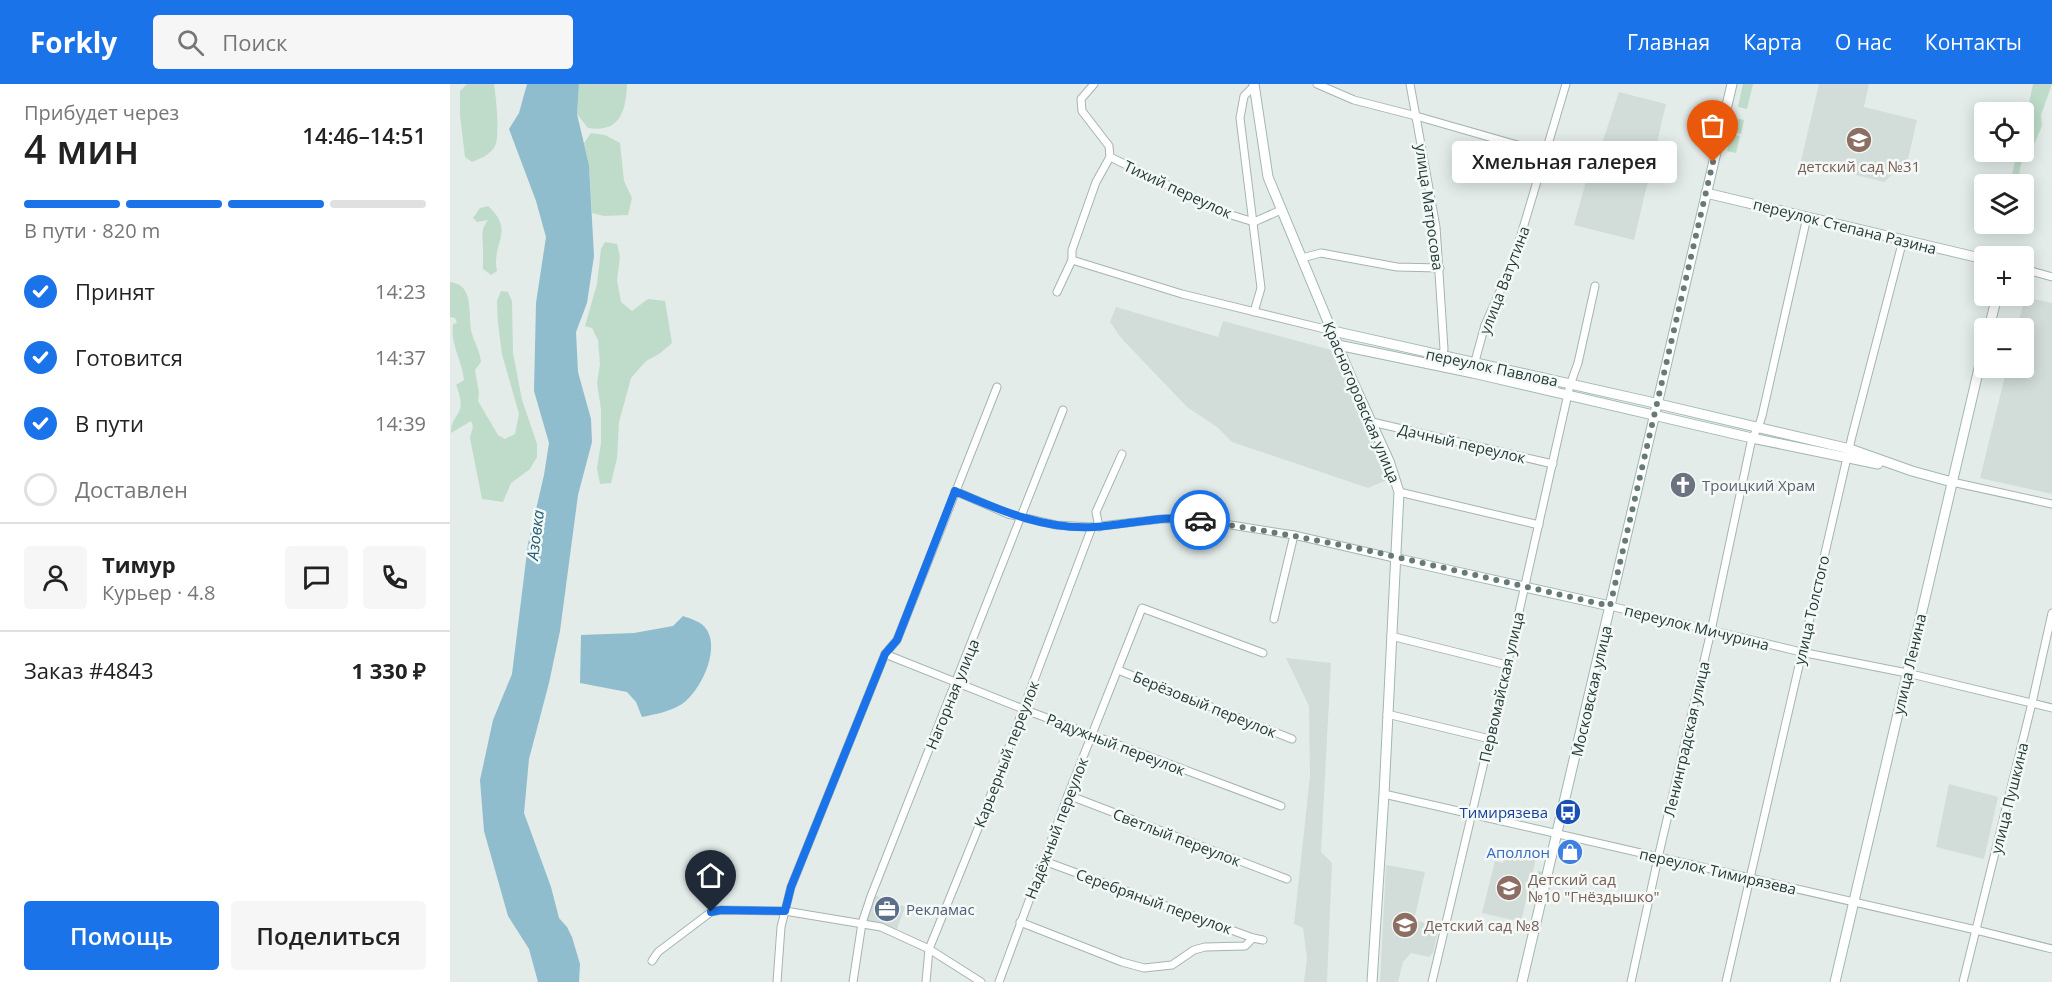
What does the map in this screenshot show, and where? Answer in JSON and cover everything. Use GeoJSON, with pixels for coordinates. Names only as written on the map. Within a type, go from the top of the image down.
{"type":"FeatureCollection","features":[{"type":"Feature","properties":{"kind":"street"},"geometry":{"type":"LineString","coordinates":[[1057,292],[1072,260],[1072,250],[1096,182],[1110,157],[1109,146],[1082,111],[1081,99],[1094,84]]}},
{"type":"Feature","properties":{"kind":"street"},"geometry":{"type":"LineString","coordinates":[[1317,84],[1354,100],[1545,153]]}},
{"type":"Feature","properties":{"kind":"street","name":"улица Матросова"},"geometry":{"type":"LineString","coordinates":[[1410,84],[1436,227],[1444,349],[1441,361]]}},
{"type":"Feature","properties":{"kind":"street","name":"улица Ватутина"},"geometry":{"type":"LineString","coordinates":[[1473,368],[1485,325],[1513,262],[1566,84]]}},
{"type":"Feature","properties":{"kind":"street","name":"Московская улица"},"geometry":{"type":"LineString","coordinates":[[1522,982],[1732,84]]}},
{"type":"Feature","properties":{"kind":"street","name":"Красногоровская улица"},"geometry":{"type":"LineString","coordinates":[[1254,85],[1268,177],[1389,461],[1399,492],[1372,982]]}},
{"type":"Feature","properties":{"kind":"street","name":"Красногоровская улица"},"geometry":{"type":"LineString","coordinates":[[1254,85],[1244,96],[1240,118],[1261,288],[1254,312]]}},
{"type":"Feature","properties":{"kind":"street","name":"Тихий переулок"},"geometry":{"type":"LineString","coordinates":[[1110,157],[1186,196],[1228,214],[1254,222]]}},
{"type":"Feature","properties":{"kind":"street","name":"переулок Степана Разина"},"geometry":{"type":"LineString","coordinates":[[1706,193],[1974,257]]}},
{"type":"Feature","properties":{"kind":"street"},"geometry":{"type":"LineString","coordinates":[[1254,222],[1281,210]]}},
{"type":"Feature","properties":{"kind":"street","name":"Ленинградская улица"},"geometry":{"type":"LineString","coordinates":[[1631,982],[1712,631],[1752,438],[1758,428],[1807,217]]}},
{"type":"Feature","properties":{"kind":"street","name":"улица Толстого"},"geometry":{"type":"LineString","coordinates":[[1726,982],[1801,652],[1903,240]]}},
{"type":"Feature","properties":{"kind":"street"},"geometry":{"type":"LineString","coordinates":[[1302,258],[1321,253],[1397,267],[1440,268]]}},
{"type":"Feature","properties":{"kind":"street","name":"переулок Павлова"},"geometry":{"type":"LineString","coordinates":[[1072,260],[1182,294],[1333,331],[1441,361],[1657,404],[1758,428],[1952,483],[2052,504]]}},
{"type":"Feature","properties":{"kind":"street"},"geometry":{"type":"LineString","coordinates":[[2034,272],[2052,277]]}},
{"type":"Feature","properties":{"kind":"street","name":"Первомайская улица"},"geometry":{"type":"LineString","coordinates":[[1432,982],[1595,286]]}},
{"type":"Feature","properties":{"kind":"street","name":"переулок Павлова"},"geometry":{"type":"LineString","coordinates":[[1338,345],[1441,361]]}},
{"type":"Feature","properties":{"kind":"street","name":"переулок Павлова"},"geometry":{"type":"LineString","coordinates":[[1473,368],[1569,395],[1752,438],[1849,454]]}},
{"type":"Feature","properties":{"kind":"street","name":"улица Ленина"},"geometry":{"type":"LineString","coordinates":[[1835,982],[1977,378]]}},
{"type":"Feature","properties":{"kind":"street"},"geometry":{"type":"LineString","coordinates":[[777,982],[781,927],[791,887],[885,654],[897,640],[997,387]]}},
{"type":"Feature","properties":{"kind":"street","name":"Нагорная улица"},"geometry":{"type":"LineString","coordinates":[[853,982],[862,923],[1063,410]]}},
{"type":"Feature","properties":{"kind":"street","name":"Дачный переулок"},"geometry":{"type":"LineString","coordinates":[[1372,422],[1553,464]]}},
{"type":"Feature","properties":{"kind":"street","name":"Карьерный переулок"},"geometry":{"type":"LineString","coordinates":[[926,982],[929,948],[1096,527],[1096,512],[1122,454]]}},
{"type":"Feature","properties":{"kind":"street","name":"переулок Мичурина"},"geometry":{"type":"LineString","coordinates":[[955,491],[1008,514],[1056,525],[1096,527],[1161,519],[1193,519],[1294,536],[1525,586],[1801,652],[1907,673],[2052,708]]}},
{"type":"Feature","properties":{"kind":"street"},"geometry":{"type":"LineString","coordinates":[[1399,492],[1539,525]]}},
{"type":"Feature","properties":{"kind":"street"},"geometry":{"type":"LineString","coordinates":[[1274,619],[1294,536]]}},
{"type":"Feature","properties":{"kind":"street","name":"Надёжный переулок"},"geometry":{"type":"LineString","coordinates":[[999,982],[1068,795],[1142,608],[1263,652]]}},
{"type":"Feature","properties":{"kind":"street","name":"улица Пушкина"},"geometry":{"type":"LineString","coordinates":[[1963,982],[2052,613]]}},
{"type":"Feature","properties":{"kind":"street"},"geometry":{"type":"LineString","coordinates":[[1391,636],[1507,665]]}},
{"type":"Feature","properties":{"kind":"street","name":"Радужный переулок"},"geometry":{"type":"LineString","coordinates":[[885,654],[1023,709],[1281,806]]}},
{"type":"Feature","properties":{"kind":"street","name":"Берёзовый переулок"},"geometry":{"type":"LineString","coordinates":[[1118,670],[1292,739]]}},
{"type":"Feature","properties":{"kind":"street"},"geometry":{"type":"LineString","coordinates":[[1387,714],[1490,739]]}},
{"type":"Feature","properties":{"kind":"street","name":"переулок Тимирязева"},"geometry":{"type":"LineString","coordinates":[[1384,794],[2052,949]]}},
{"type":"Feature","properties":{"kind":"street","name":"Светлый переулок"},"geometry":{"type":"LineString","coordinates":[[1068,795],[1287,879]]}},
{"type":"Feature","properties":{"kind":"street","name":"Серебряный переулок"},"geometry":{"type":"LineString","coordinates":[[1044,861],[1263,940]]}},
{"type":"Feature","properties":{"kind":"street"},"geometry":{"type":"LineString","coordinates":[[652,962],[658,952],[711,912],[721,910],[785,911],[882,927],[929,948],[981,982]]}},
{"type":"Feature","properties":{"kind":"street"},"geometry":{"type":"LineString","coordinates":[[1020,922],[1122,963],[1144,969],[1172,965],[1194,950],[1205,947],[1245,946],[1253,938]]}},
{"type":"Feature","properties":{"kind":"shaded area","name":"детский сад №31"},"geometry":{"type":"Polygon","coordinates":[[[1819,84],[1869,84],[1864,107],[1917,120],[1908,159],[1884,182],[1801,161],[1819,84]]]}},
{"type":"Feature","properties":{"kind":"shaded area"},"geometry":{"type":"Polygon","coordinates":[[[1619,92],[1666,104],[1634,240],[1574,225],[1590,167],[1594,168],[1619,92]]]}},
{"type":"Feature","properties":{"kind":"shaded area"},"geometry":{"type":"Polygon","coordinates":[[[2034,299],[2052,303],[2052,494],[1980,478],[2005,378],[2034,378],[2034,318],[2020,318],[2023,306],[2034,306],[2034,299]]]}},
{"type":"Feature","properties":{"kind":"shaded area"},"geometry":{"type":"Polygon","coordinates":[[[1116,307],[1218,337],[1223,321],[1331,350],[1367,425],[1387,480],[1368,488],[1232,442],[1217,427],[1187,407],[1122,339],[1110,322],[1116,307]]]}},
{"type":"Feature","properties":{"kind":"shaded area"},"geometry":{"type":"Polygon","coordinates":[[[1286,658],[1331,663],[1321,852],[1332,863],[1327,982],[1304,982],[1307,958],[1303,928],[1294,924],[1310,776],[1309,706],[1286,658]]]}},
{"type":"Feature","properties":{"kind":"shaded area"},"geometry":{"type":"Polygon","coordinates":[[[1949,784],[1998,797],[1984,859],[1936,847],[1949,784]]]}},
{"type":"Feature","properties":{"kind":"shaded area","name":"Детский сад №10 \"Гнёздышко\""},"geometry":{"type":"Polygon","coordinates":[[[1505,852],[1536,858],[1521,922],[1482,913],[1495,861],[1503,863],[1505,852]]]}},
{"type":"Feature","properties":{"kind":"shaded area","name":"Детский сад №8"},"geometry":{"type":"Polygon","coordinates":[[[1386,865],[1425,872],[1414,920],[1439,927],[1433,953],[1429,957],[1411,953],[1403,962],[1398,982],[1380,982],[1386,865]]]}},
{"type":"Feature","properties":{"kind":"shaded area"},"geometry":{"type":"Polygon","coordinates":[[[869,893],[905,907],[897,929],[860,918],[869,893]]]}},
{"type":"Feature","properties":{"kind":"green space"},"geometry":{"type":"Polygon","coordinates":[[[467,84],[494,84],[497,116],[495,146],[488,154],[472,162],[465,157],[460,115],[460,91],[467,84]]]}},
{"type":"Feature","properties":{"kind":"green space"},"geometry":{"type":"Polygon","coordinates":[[[579,84],[627,84],[625,103],[619,118],[607,127],[588,128],[577,114],[579,84]]]}},
{"type":"Feature","properties":{"kind":"green space"},"geometry":{"type":"Polygon","coordinates":[[[1743,84],[1753,84],[1747,109],[1738,107],[1743,84]]]}},
{"type":"Feature","properties":{"kind":"green space"},"geometry":{"type":"Polygon","coordinates":[[[2033,84],[2052,84],[2041,115],[2042,126],[2034,144],[2034,102],[2029,102],[2033,84]]]}},
{"type":"Feature","properties":{"kind":"green space"},"geometry":{"type":"Polygon","coordinates":[[[1735,118],[1744,120],[1741,134],[1731,132],[1735,118]]]}},
{"type":"Feature","properties":{"kind":"green space"},"geometry":{"type":"Polygon","coordinates":[[[591,133],[605,135],[620,143],[624,181],[632,198],[628,215],[604,216],[592,213],[589,165],[584,143],[591,133]]]}},
{"type":"Feature","properties":{"kind":"green space"},"geometry":{"type":"Polygon","coordinates":[[[1731,134],[1740,136],[1736,153],[1727,151],[1731,134]]]}},
{"type":"Feature","properties":{"kind":"green space"},"geometry":{"type":"Polygon","coordinates":[[[2015,162],[2022,162],[2019,174],[2012,174],[2015,162]]]}},
{"type":"Feature","properties":{"kind":"green space"},"geometry":{"type":"Polygon","coordinates":[[[488,206],[496,215],[502,230],[496,261],[497,271],[491,275],[483,269],[482,234],[488,220],[477,222],[473,218],[480,208],[488,206]]]}},
{"type":"Feature","properties":{"kind":"green space"},"geometry":{"type":"Polygon","coordinates":[[[605,242],[617,244],[620,257],[617,280],[621,302],[632,311],[648,299],[665,301],[672,343],[646,361],[631,378],[619,422],[617,458],[611,483],[600,484],[597,468],[601,443],[601,409],[597,383],[600,364],[598,340],[592,328],[585,326],[597,284],[601,249],[605,242]]]}},
{"type":"Feature","properties":{"kind":"green space"},"geometry":{"type":"Polygon","coordinates":[[[450,282],[464,289],[469,302],[472,334],[481,362],[475,370],[478,401],[498,435],[505,439],[515,434],[519,414],[502,354],[497,301],[501,291],[508,292],[512,301],[513,353],[522,400],[537,444],[537,457],[530,469],[511,483],[503,502],[482,499],[470,438],[473,426],[471,421],[451,433],[461,403],[456,385],[464,380],[453,338],[453,324],[457,323],[455,318],[450,317],[450,282]]]}},
{"type":"Feature","properties":{"kind":"green space"},"geometry":{"type":"Polygon","coordinates":[[[1538,871],[1542,872],[1535,904],[1530,903],[1538,871]]]}},
{"type":"Feature","properties":{"kind":"water","name":"Азовка"},"geometry":{"type":"Polygon","coordinates":[[[527,84],[579,84],[577,114],[589,165],[594,256],[587,303],[576,332],[578,372],[591,419],[592,442],[578,495],[560,631],[529,759],[524,813],[551,887],[559,918],[572,937],[580,964],[579,982],[538,982],[529,949],[508,916],[484,831],[480,780],[493,720],[512,674],[528,544],[549,443],[534,391],[536,303],[546,237],[536,201],[509,129],[519,113],[527,84]]]}},
{"type":"Feature","properties":{"kind":"water"},"geometry":{"type":"Polygon","coordinates":[[[683,616],[705,627],[711,649],[710,659],[701,681],[682,704],[667,711],[642,717],[636,702],[627,692],[580,683],[581,635],[634,633],[673,626],[683,616]]]}},
{"type":"Feature","properties":{"kind":"way so far"},"geometry":{"type":"LineString","coordinates":[[1200,520],[1366,550],[1610,606],[1713,162]]}},
{"type":"Feature","properties":{"kind":"place","name":"детский сад №31"},"geometry":{"type":"Point","coordinates":[1859,140]}},
{"type":"Feature","properties":{"kind":"place","name":"Хмельная галерея"},"geometry":{"type":"Point","coordinates":[1713,162]}},
{"type":"Feature","properties":{"kind":"place","name":"Троицкий Храм"},"geometry":{"type":"Point","coordinates":[1683,485]}},
{"type":"Feature","properties":{"kind":"place","name":"Тимирязева"},"geometry":{"type":"Point","coordinates":[1568,812]}},
{"type":"Feature","properties":{"kind":"place","name":"Аполлон"},"geometry":{"type":"Point","coordinates":[1570,852]}},
{"type":"Feature","properties":{"kind":"place","name":"Детский сад №10 \"Гнёздышко\""},"geometry":{"type":"Point","coordinates":[1509,888]}},
{"type":"Feature","properties":{"kind":"place","name":"Рекламас"},"geometry":{"type":"Point","coordinates":[887,909]}},
{"type":"Feature","properties":{"kind":"place","name":"Детский сад №8"},"geometry":{"type":"Point","coordinates":[1405,925]}},
{"type":"Feature","properties":{"kind":"route"},"geometry":{"type":"LineString","coordinates":[[711,912],[721,910],[785,911],[791,887],[885,654],[897,640],[955,491],[1008,514],[1056,525],[1092,527],[1161,519],[1200,520]]}}]}
